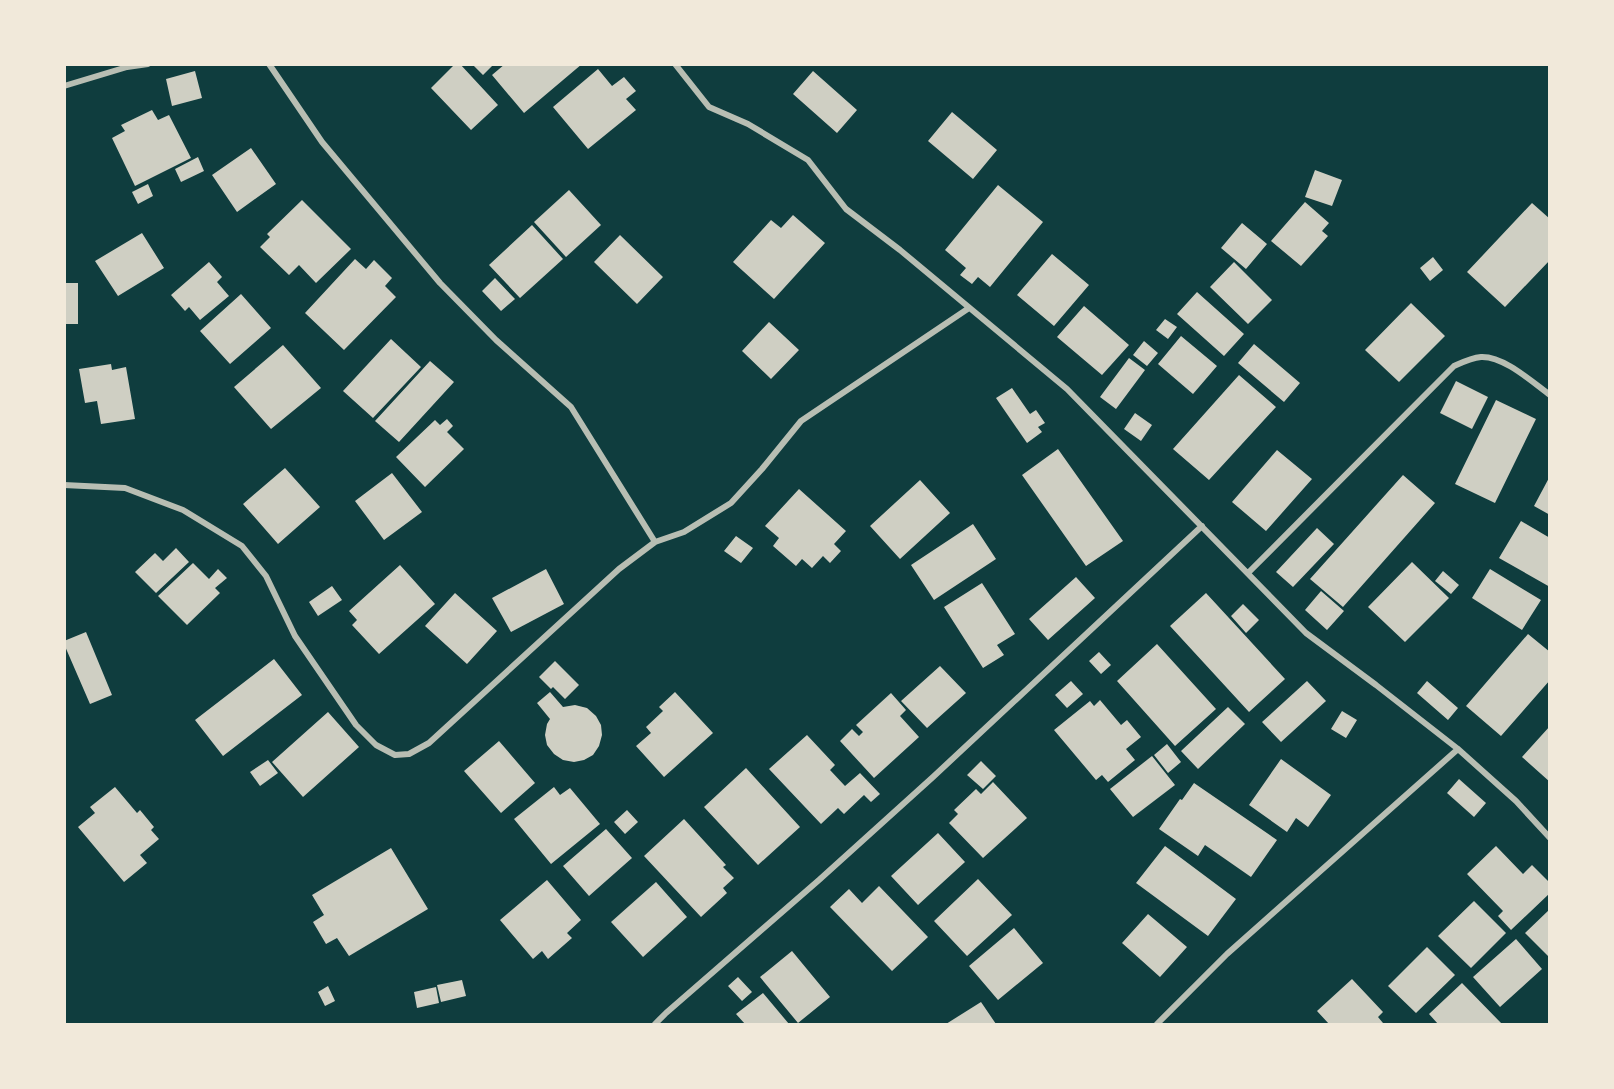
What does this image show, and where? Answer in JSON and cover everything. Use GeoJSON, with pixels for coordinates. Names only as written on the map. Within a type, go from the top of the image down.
{"type":"FeatureCollection","features":[{"type":"Feature","properties":{"kind":"street"},"geometry":{"type":"LineString","coordinates":[[64,86],[148,64]]}},
{"type":"Feature","properties":{"kind":"street"},"geometry":{"type":"LineString","coordinates":[[269,64],[322,142],[440,283],[496,339],[571,407],[655,542]]}},
{"type":"Feature","properties":{"kind":"street"},"geometry":{"type":"LineString","coordinates":[[675,64],[709,107],[748,124],[808,160],[846,209],[900,250],[1067,390],[1306,633],[1458,749],[1516,801],[1550,838]]}},
{"type":"Feature","properties":{"kind":"street"},"geometry":{"type":"LineString","coordinates":[[64,486],[125,488],[183,510],[242,546],[266,576],[295,636],[356,725],[376,746],[395,755],[409,754],[429,743],[619,569],[655,542],[684,532],[731,503],[801,421],[969,308]]}},
{"type":"Feature","properties":{"kind":"street"},"geometry":{"type":"LineString","coordinates":[[1248,573],[1454,366],[1472,358],[1484,357],[1510,365],[1550,395]]}},
{"type":"Feature","properties":{"kind":"street"},"geometry":{"type":"LineString","coordinates":[[655,1024],[933,777],[1202,526]]}},
{"type":"Feature","properties":{"kind":"street"},"geometry":{"type":"LineString","coordinates":[[1157,1024],[1227,954],[1458,749]]}},
{"type":"Feature","properties":{"kind":"building"},"geometry":{"type":"Polygon","coordinates":[[[455,64],[460,64],[498,105],[471,130],[431,88],[455,64]]]}},
{"type":"Feature","properties":{"kind":"building"},"geometry":{"type":"Polygon","coordinates":[[[472,64],[494,64],[483,75],[472,64]]]}},
{"type":"Feature","properties":{"kind":"building"},"geometry":{"type":"Polygon","coordinates":[[[505,64],[582,64],[524,113],[492,75],[505,64]]]}},
{"type":"Feature","properties":{"kind":"building"},"geometry":{"type":"Polygon","coordinates":[[[598,69],[612,86],[624,77],[636,91],[626,99],[636,110],[588,149],[553,107],[598,69]]]}},
{"type":"Feature","properties":{"kind":"building"},"geometry":{"type":"Polygon","coordinates":[[[195,71],[202,98],[172,106],[166,79],[195,71]]]}},
{"type":"Feature","properties":{"kind":"building"},"geometry":{"type":"Polygon","coordinates":[[[813,71],[857,110],[837,133],[793,94],[813,71]]]}},
{"type":"Feature","properties":{"kind":"building"},"geometry":{"type":"Polygon","coordinates":[[[152,110],[158,120],[169,115],[191,158],[135,186],[112,138],[125,131],[121,125],[152,110]]]}},
{"type":"Feature","properties":{"kind":"building"},"geometry":{"type":"Polygon","coordinates":[[[952,112],[997,150],[973,179],[928,141],[952,112]]]}},
{"type":"Feature","properties":{"kind":"building"},"geometry":{"type":"Polygon","coordinates":[[[251,148],[276,184],[237,212],[212,175],[251,148]]]}},
{"type":"Feature","properties":{"kind":"building"},"geometry":{"type":"Polygon","coordinates":[[[198,157],[204,171],[181,182],[175,169],[198,157]]]}},
{"type":"Feature","properties":{"kind":"building"},"geometry":{"type":"Polygon","coordinates":[[[1315,170],[1342,180],[1332,206],[1305,197],[1315,170]]]}},
{"type":"Feature","properties":{"kind":"building"},"geometry":{"type":"Polygon","coordinates":[[[148,184],[153,196],[138,204],[132,192],[148,184]]]}},
{"type":"Feature","properties":{"kind":"building"},"geometry":{"type":"Polygon","coordinates":[[[998,185],[1043,222],[990,287],[978,277],[972,284],[960,275],[966,268],[945,250],[998,185]]]}},
{"type":"Feature","properties":{"kind":"building"},"geometry":{"type":"Polygon","coordinates":[[[569,190],[601,225],[566,257],[534,222],[569,190]]]}},
{"type":"Feature","properties":{"kind":"building"},"geometry":{"type":"Polygon","coordinates":[[[302,200],[351,249],[316,283],[299,265],[289,275],[260,247],[270,237],[267,234],[302,200]]]}},
{"type":"Feature","properties":{"kind":"building"},"geometry":{"type":"Polygon","coordinates":[[[1305,202],[1329,223],[1322,231],[1328,236],[1301,266],[1271,241],[1305,202]]]}},
{"type":"Feature","properties":{"kind":"building"},"geometry":{"type":"Polygon","coordinates":[[[1532,203],[1550,219],[1550,260],[1505,307],[1467,272],[1532,203]]]}},
{"type":"Feature","properties":{"kind":"building"},"geometry":{"type":"Polygon","coordinates":[[[793,215],[825,243],[774,299],[733,262],[771,220],[781,228],[793,215]]]}},
{"type":"Feature","properties":{"kind":"building"},"geometry":{"type":"Polygon","coordinates":[[[1242,223],[1267,244],[1246,269],[1221,248],[1242,223]]]}},
{"type":"Feature","properties":{"kind":"building"},"geometry":{"type":"Polygon","coordinates":[[[532,225],[563,259],[520,298],[489,265],[532,225]]]}},
{"type":"Feature","properties":{"kind":"building"},"geometry":{"type":"Polygon","coordinates":[[[142,233],[164,268],[118,296],[95,261],[142,233]]]}},
{"type":"Feature","properties":{"kind":"building"},"geometry":{"type":"Polygon","coordinates":[[[620,235],[663,277],[637,304],[594,262],[620,235]]]}},
{"type":"Feature","properties":{"kind":"building"},"geometry":{"type":"Polygon","coordinates":[[[1052,254],[1089,285],[1054,326],[1017,295],[1052,254]]]}},
{"type":"Feature","properties":{"kind":"building"},"geometry":{"type":"Polygon","coordinates":[[[1433,257],[1443,270],[1430,281],[1420,268],[1433,257]]]}},
{"type":"Feature","properties":{"kind":"building"},"geometry":{"type":"Polygon","coordinates":[[[355,259],[366,269],[374,260],[392,278],[385,286],[396,297],[344,350],[305,313],[355,259]]]}},
{"type":"Feature","properties":{"kind":"building"},"geometry":{"type":"Polygon","coordinates":[[[209,262],[222,277],[217,282],[229,296],[200,320],[189,307],[185,311],[171,295],[209,262]]]}},
{"type":"Feature","properties":{"kind":"building"},"geometry":{"type":"Polygon","coordinates":[[[1234,262],[1272,300],[1248,324],[1210,287],[1234,262]]]}},
{"type":"Feature","properties":{"kind":"building"},"geometry":{"type":"Polygon","coordinates":[[[495,278],[515,299],[501,311],[482,291],[495,278]]]}},
{"type":"Feature","properties":{"kind":"building"},"geometry":{"type":"Polygon","coordinates":[[[64,283],[78,283],[78,324],[64,324],[64,283]]]}},
{"type":"Feature","properties":{"kind":"building"},"geometry":{"type":"Polygon","coordinates":[[[1197,292],[1244,334],[1224,356],[1177,314],[1197,292]]]}},
{"type":"Feature","properties":{"kind":"building"},"geometry":{"type":"Polygon","coordinates":[[[241,294],[271,328],[230,364],[200,331],[241,294]]]}},
{"type":"Feature","properties":{"kind":"building"},"geometry":{"type":"Polygon","coordinates":[[[1411,303],[1445,336],[1399,382],[1365,350],[1411,303]]]}},
{"type":"Feature","properties":{"kind":"building"},"geometry":{"type":"Polygon","coordinates":[[[1084,306],[1129,345],[1102,375],[1057,337],[1084,306]]]}},
{"type":"Feature","properties":{"kind":"building"},"geometry":{"type":"Polygon","coordinates":[[[1165,319],[1177,327],[1168,339],[1156,330],[1165,319]]]}},
{"type":"Feature","properties":{"kind":"building"},"geometry":{"type":"Polygon","coordinates":[[[769,322],[799,350],[771,379],[742,351],[769,322]]]}},
{"type":"Feature","properties":{"kind":"building"},"geometry":{"type":"Polygon","coordinates":[[[1181,336],[1217,366],[1193,394],[1158,364],[1181,336]]]}},
{"type":"Feature","properties":{"kind":"building"},"geometry":{"type":"Polygon","coordinates":[[[391,339],[421,367],[373,418],[343,391],[391,339]]]}},
{"type":"Feature","properties":{"kind":"building"},"geometry":{"type":"Polygon","coordinates":[[[1144,341],[1158,353],[1147,366],[1133,355],[1144,341]]]}},
{"type":"Feature","properties":{"kind":"building"},"geometry":{"type":"Polygon","coordinates":[[[1254,344],[1300,383],[1284,402],[1238,363],[1254,344]]]}},
{"type":"Feature","properties":{"kind":"building"},"geometry":{"type":"Polygon","coordinates":[[[283,345],[321,388],[271,429],[234,387],[283,345]]]}},
{"type":"Feature","properties":{"kind":"building"},"geometry":{"type":"Polygon","coordinates":[[[1129,358],[1145,370],[1116,409],[1100,397],[1129,358]]]}},
{"type":"Feature","properties":{"kind":"building"},"geometry":{"type":"Polygon","coordinates":[[[430,361],[454,382],[399,442],[375,421],[430,361]]]}},
{"type":"Feature","properties":{"kind":"building"},"geometry":{"type":"Polygon","coordinates":[[[111,364],[112,370],[126,367],[135,419],[101,424],[97,401],[85,403],[79,369],[111,364]]]}},
{"type":"Feature","properties":{"kind":"building"},"geometry":{"type":"Polygon","coordinates":[[[1239,375],[1276,407],[1209,480],[1173,449],[1239,375]]]}},
{"type":"Feature","properties":{"kind":"building"},"geometry":{"type":"Polygon","coordinates":[[[1456,381],[1488,397],[1472,429],[1440,413],[1456,381]]]}},
{"type":"Feature","properties":{"kind":"building"},"geometry":{"type":"Polygon","coordinates":[[[1012,388],[1030,414],[1036,410],[1045,423],[1038,427],[1042,432],[1027,443],[996,398],[1012,388]]]}},
{"type":"Feature","properties":{"kind":"building"},"geometry":{"type":"Polygon","coordinates":[[[1496,400],[1536,419],[1495,503],[1455,484],[1496,400]]]}},
{"type":"Feature","properties":{"kind":"building"},"geometry":{"type":"Polygon","coordinates":[[[1135,413],[1152,425],[1141,441],[1124,429],[1135,413]]]}},
{"type":"Feature","properties":{"kind":"building"},"geometry":{"type":"Polygon","coordinates":[[[447,419],[453,426],[447,432],[464,449],[425,487],[396,457],[435,420],[440,425],[447,419]]]}},
{"type":"Feature","properties":{"kind":"building"},"geometry":{"type":"Polygon","coordinates":[[[1058,449],[1123,541],[1086,566],[1022,475],[1058,449]]]}},
{"type":"Feature","properties":{"kind":"building"},"geometry":{"type":"Polygon","coordinates":[[[1277,450],[1312,479],[1266,531],[1232,502],[1277,450]]]}},
{"type":"Feature","properties":{"kind":"building"},"geometry":{"type":"Polygon","coordinates":[[[285,468],[320,507],[278,544],[243,504],[285,468]]]}},
{"type":"Feature","properties":{"kind":"building"},"geometry":{"type":"Polygon","coordinates":[[[392,473],[422,512],[384,540],[355,501],[392,473]]]}},
{"type":"Feature","properties":{"kind":"building"},"geometry":{"type":"Polygon","coordinates":[[[1403,475],[1435,503],[1343,607],[1310,579],[1403,475]]]}},
{"type":"Feature","properties":{"kind":"building"},"geometry":{"type":"Polygon","coordinates":[[[1550,476],[1550,515],[1534,506],[1550,476]]]}},
{"type":"Feature","properties":{"kind":"building"},"geometry":{"type":"Polygon","coordinates":[[[920,480],[950,513],[900,559],[870,526],[920,480]]]}},
{"type":"Feature","properties":{"kind":"building"},"geometry":{"type":"Polygon","coordinates":[[[799,489],[846,531],[834,544],[841,551],[830,563],[823,556],[812,568],[802,559],[796,566],[773,546],[779,538],[765,526],[799,489]]]}},
{"type":"Feature","properties":{"kind":"building"},"geometry":{"type":"Polygon","coordinates":[[[1521,521],[1550,538],[1550,587],[1499,558],[1521,521]]]}},
{"type":"Feature","properties":{"kind":"building"},"geometry":{"type":"Polygon","coordinates":[[[973,524],[996,559],[934,600],[911,565],[973,524]]]}},
{"type":"Feature","properties":{"kind":"building"},"geometry":{"type":"Polygon","coordinates":[[[1317,528],[1334,544],[1293,587],[1276,572],[1317,528]]]}},
{"type":"Feature","properties":{"kind":"building"},"geometry":{"type":"Polygon","coordinates":[[[736,536],[753,548],[741,563],[724,551],[736,536]]]}},
{"type":"Feature","properties":{"kind":"building"},"geometry":{"type":"Polygon","coordinates":[[[176,548],[189,562],[156,593],[135,572],[155,553],[163,561],[176,548]]]}},
{"type":"Feature","properties":{"kind":"building"},"geometry":{"type":"Polygon","coordinates":[[[1412,562],[1449,598],[1405,642],[1368,607],[1412,562]]]}},
{"type":"Feature","properties":{"kind":"building"},"geometry":{"type":"Polygon","coordinates":[[[193,563],[209,579],[218,569],[227,578],[215,588],[220,593],[187,625],[158,596],[193,563]]]}},
{"type":"Feature","properties":{"kind":"building"},"geometry":{"type":"Polygon","coordinates":[[[400,565],[435,604],[379,654],[352,625],[357,620],[349,611],[400,565]]]}},
{"type":"Feature","properties":{"kind":"building"},"geometry":{"type":"Polygon","coordinates":[[[546,569],[564,604],[511,632],[492,598],[546,569]]]}},
{"type":"Feature","properties":{"kind":"building"},"geometry":{"type":"Polygon","coordinates":[[[1490,569],[1541,600],[1522,630],[1472,598],[1490,569]]]}},
{"type":"Feature","properties":{"kind":"building"},"geometry":{"type":"Polygon","coordinates":[[[1443,571],[1459,585],[1451,594],[1435,581],[1443,571]]]}},
{"type":"Feature","properties":{"kind":"building"},"geometry":{"type":"Polygon","coordinates":[[[1076,577],[1095,598],[1048,640],[1029,619],[1076,577]]]}},
{"type":"Feature","properties":{"kind":"building"},"geometry":{"type":"Polygon","coordinates":[[[982,583],[1015,634],[997,645],[1004,655],[983,668],[944,607],[982,583]]]}},
{"type":"Feature","properties":{"kind":"building"},"geometry":{"type":"Polygon","coordinates":[[[332,586],[342,600],[318,616],[309,602],[332,586]]]}},
{"type":"Feature","properties":{"kind":"building"},"geometry":{"type":"Polygon","coordinates":[[[1321,591],[1344,611],[1327,630],[1305,610],[1321,591]]]}},
{"type":"Feature","properties":{"kind":"building"},"geometry":{"type":"Polygon","coordinates":[[[455,593],[497,631],[467,664],[425,626],[455,593]]]}},
{"type":"Feature","properties":{"kind":"building"},"geometry":{"type":"Polygon","coordinates":[[[1206,593],[1285,679],[1249,712],[1170,626],[1206,593]]]}},
{"type":"Feature","properties":{"kind":"building"},"geometry":{"type":"Polygon","coordinates":[[[1243,604],[1259,620],[1246,633],[1231,616],[1243,604]]]}},
{"type":"Feature","properties":{"kind":"building"},"geometry":{"type":"Polygon","coordinates":[[[86,632],[112,695],[90,704],[64,644],[64,641],[86,632]]]}},
{"type":"Feature","properties":{"kind":"building"},"geometry":{"type":"Polygon","coordinates":[[[1528,634],[1550,652],[1550,680],[1501,736],[1466,706],[1528,634]]]}},
{"type":"Feature","properties":{"kind":"building"},"geometry":{"type":"Polygon","coordinates":[[[1157,644],[1216,709],[1175,746],[1117,681],[1157,644]]]}},
{"type":"Feature","properties":{"kind":"building"},"geometry":{"type":"Polygon","coordinates":[[[1099,652],[1111,665],[1101,674],[1089,661],[1099,652]]]}},
{"type":"Feature","properties":{"kind":"building"},"geometry":{"type":"Polygon","coordinates":[[[274,659],[302,695],[223,756],[195,720],[274,659]]]}},
{"type":"Feature","properties":{"kind":"building"},"geometry":{"type":"Polygon","coordinates":[[[555,661],[579,685],[565,699],[539,677],[555,661]]]}},
{"type":"Feature","properties":{"kind":"building"},"geometry":{"type":"Polygon","coordinates":[[[940,666],[966,693],[927,728],[901,701],[940,666]]]}},
{"type":"Feature","properties":{"kind":"building"},"geometry":{"type":"Polygon","coordinates":[[[1071,681],[1083,694],[1067,708],[1055,695],[1071,681]]]}},
{"type":"Feature","properties":{"kind":"building"},"geometry":{"type":"Polygon","coordinates":[[[1307,681],[1326,701],[1281,742],[1262,722],[1307,681]]]}},
{"type":"Feature","properties":{"kind":"building"},"geometry":{"type":"Polygon","coordinates":[[[1427,681],[1458,708],[1448,720],[1417,693],[1427,681]]]}},
{"type":"Feature","properties":{"kind":"building"},"geometry":{"type":"Polygon","coordinates":[[[550,692],[563,707],[575,705],[587,708],[596,716],[601,725],[602,735],[593,755],[574,762],[563,760],[547,745],[545,735],[550,719],[537,703],[550,692]]]}},
{"type":"Feature","properties":{"kind":"building"},"geometry":{"type":"Polygon","coordinates":[[[675,692],[713,733],[664,777],[636,746],[651,733],[646,727],[663,711],[659,707],[675,692]]]}},
{"type":"Feature","properties":{"kind":"building"},"geometry":{"type":"Polygon","coordinates":[[[891,693],[906,710],[900,716],[919,737],[874,778],[840,741],[852,729],[859,736],[863,732],[856,725],[891,693]]]}},
{"type":"Feature","properties":{"kind":"building"},"geometry":{"type":"Polygon","coordinates":[[[1100,700],[1121,725],[1127,720],[1141,737],[1126,749],[1135,760],[1108,782],[1102,775],[1096,780],[1054,730],[1090,701],[1094,706],[1100,700]]]}},
{"type":"Feature","properties":{"kind":"building"},"geometry":{"type":"Polygon","coordinates":[[[1228,707],[1245,724],[1198,769],[1181,751],[1228,707]]]}},
{"type":"Feature","properties":{"kind":"building"},"geometry":{"type":"Polygon","coordinates":[[[1342,711],[1357,720],[1346,738],[1331,729],[1342,711]]]}},
{"type":"Feature","properties":{"kind":"building"},"geometry":{"type":"Polygon","coordinates":[[[328,712],[359,747],[303,797],[272,762],[328,712]]]}},
{"type":"Feature","properties":{"kind":"building"},"geometry":{"type":"Polygon","coordinates":[[[1550,726],[1550,782],[1522,757],[1550,726]]]}},
{"type":"Feature","properties":{"kind":"building"},"geometry":{"type":"Polygon","coordinates":[[[807,735],[835,765],[830,770],[845,786],[860,773],[880,794],[871,802],[864,795],[844,814],[838,808],[821,824],[769,769],[807,735]]]}},
{"type":"Feature","properties":{"kind":"building"},"geometry":{"type":"Polygon","coordinates":[[[499,741],[535,783],[501,813],[464,771],[499,741]]]}},
{"type":"Feature","properties":{"kind":"building"},"geometry":{"type":"Polygon","coordinates":[[[1167,744],[1181,762],[1168,773],[1154,755],[1167,744]]]}},
{"type":"Feature","properties":{"kind":"building"},"geometry":{"type":"Polygon","coordinates":[[[1152,756],[1175,785],[1133,817],[1110,789],[1152,756]]]}},
{"type":"Feature","properties":{"kind":"building"},"geometry":{"type":"Polygon","coordinates":[[[1281,759],[1331,795],[1308,827],[1296,818],[1287,832],[1249,805],[1281,759]]]}},
{"type":"Feature","properties":{"kind":"building"},"geometry":{"type":"Polygon","coordinates":[[[268,760],[278,773],[260,786],[250,772],[268,760]]]}},
{"type":"Feature","properties":{"kind":"building"},"geometry":{"type":"Polygon","coordinates":[[[981,761],[996,776],[983,789],[967,775],[981,761]]]}},
{"type":"Feature","properties":{"kind":"building"},"geometry":{"type":"Polygon","coordinates":[[[746,768],[800,827],[758,865],[704,807],[746,768]]]}},
{"type":"Feature","properties":{"kind":"building"},"geometry":{"type":"Polygon","coordinates":[[[1459,779],[1486,803],[1474,817],[1447,793],[1459,779]]]}},
{"type":"Feature","properties":{"kind":"building"},"geometry":{"type":"Polygon","coordinates":[[[993,782],[1027,818],[983,858],[949,823],[958,814],[954,810],[976,789],[981,794],[993,782]]]}},
{"type":"Feature","properties":{"kind":"building"},"geometry":{"type":"Polygon","coordinates":[[[1194,783],[1277,840],[1251,877],[1205,845],[1198,856],[1159,829],[1194,783]]]}},
{"type":"Feature","properties":{"kind":"building"},"geometry":{"type":"Polygon","coordinates":[[[115,787],[137,813],[140,810],[154,827],[151,830],[159,839],[140,855],[147,863],[124,882],[78,827],[95,813],[90,807],[115,787]]]}},
{"type":"Feature","properties":{"kind":"building"},"geometry":{"type":"Polygon","coordinates":[[[554,787],[560,795],[570,788],[600,824],[551,864],[514,819],[554,787]]]}},
{"type":"Feature","properties":{"kind":"building"},"geometry":{"type":"Polygon","coordinates":[[[627,810],[638,822],[625,834],[614,822],[627,810]]]}},
{"type":"Feature","properties":{"kind":"building"},"geometry":{"type":"Polygon","coordinates":[[[684,819],[726,865],[723,867],[734,878],[723,888],[727,893],[701,917],[644,856],[684,819]]]}},
{"type":"Feature","properties":{"kind":"building"},"geometry":{"type":"Polygon","coordinates":[[[606,829],[632,858],[589,896],[563,866],[606,829]]]}},
{"type":"Feature","properties":{"kind":"building"},"geometry":{"type":"Polygon","coordinates":[[[938,833],[965,862],[918,905],[891,876],[938,833]]]}},
{"type":"Feature","properties":{"kind":"building"},"geometry":{"type":"Polygon","coordinates":[[[1165,846],[1236,899],[1208,936],[1136,883],[1165,846]]]}},
{"type":"Feature","properties":{"kind":"building"},"geometry":{"type":"Polygon","coordinates":[[[1496,846],[1523,874],[1532,865],[1550,883],[1550,893],[1511,930],[1498,916],[1503,911],[1467,874],[1496,846]]]}},
{"type":"Feature","properties":{"kind":"building"},"geometry":{"type":"Polygon","coordinates":[[[391,848],[428,909],[349,956],[337,938],[326,944],[313,922],[324,915],[312,895],[391,848]]]}},
{"type":"Feature","properties":{"kind":"building"},"geometry":{"type":"Polygon","coordinates":[[[978,879],[1012,915],[967,956],[934,921],[978,879]]]}},
{"type":"Feature","properties":{"kind":"building"},"geometry":{"type":"Polygon","coordinates":[[[547,880],[581,920],[567,933],[572,938],[548,959],[542,951],[533,959],[500,920],[547,880]]]}},
{"type":"Feature","properties":{"kind":"building"},"geometry":{"type":"Polygon","coordinates":[[[656,882],[687,917],[643,957],[611,922],[656,882]]]}},
{"type":"Feature","properties":{"kind":"building"},"geometry":{"type":"Polygon","coordinates":[[[879,886],[928,937],[892,971],[830,907],[849,889],[862,903],[879,886]]]}},
{"type":"Feature","properties":{"kind":"building"},"geometry":{"type":"Polygon","coordinates":[[[1474,901],[1506,933],[1471,968],[1438,936],[1474,901]]]}},
{"type":"Feature","properties":{"kind":"building"},"geometry":{"type":"Polygon","coordinates":[[[1550,909],[1550,958],[1525,933],[1550,909]]]}},
{"type":"Feature","properties":{"kind":"building"},"geometry":{"type":"Polygon","coordinates":[[[1148,914],[1187,947],[1160,977],[1122,943],[1148,914]]]}},
{"type":"Feature","properties":{"kind":"building"},"geometry":{"type":"Polygon","coordinates":[[[1014,928],[1043,963],[998,1000],[969,966],[1014,928]]]}},
{"type":"Feature","properties":{"kind":"building"},"geometry":{"type":"Polygon","coordinates":[[[1516,939],[1542,969],[1500,1007],[1473,977],[1516,939]]]}},
{"type":"Feature","properties":{"kind":"building"},"geometry":{"type":"Polygon","coordinates":[[[1427,947],[1455,975],[1416,1013],[1388,986],[1427,947]]]}},
{"type":"Feature","properties":{"kind":"building"},"geometry":{"type":"Polygon","coordinates":[[[792,951],[830,997],[798,1023],[760,977],[792,951]]]}},
{"type":"Feature","properties":{"kind":"building"},"geometry":{"type":"Polygon","coordinates":[[[738,977],[752,992],[742,1001],[728,986],[738,977]]]}},
{"type":"Feature","properties":{"kind":"building"},"geometry":{"type":"Polygon","coordinates":[[[1352,979],[1383,1012],[1378,1017],[1383,1023],[1329,1024],[1317,1011],[1352,979]]]}},
{"type":"Feature","properties":{"kind":"building"},"geometry":{"type":"Polygon","coordinates":[[[462,980],[466,996],[441,1002],[437,985],[462,980]]]}},
{"type":"Feature","properties":{"kind":"building"},"geometry":{"type":"Polygon","coordinates":[[[1462,983],[1502,1024],[1438,1024],[1429,1014],[1462,983]]]}},
{"type":"Feature","properties":{"kind":"building"},"geometry":{"type":"Polygon","coordinates":[[[328,986],[335,1001],[325,1006],[318,992],[328,986]]]}},
{"type":"Feature","properties":{"kind":"building"},"geometry":{"type":"Polygon","coordinates":[[[436,987],[439,1003],[417,1008],[414,992],[436,987]]]}},
{"type":"Feature","properties":{"kind":"building"},"geometry":{"type":"Polygon","coordinates":[[[763,993],[789,1024],[745,1024],[736,1014],[763,993]]]}},
{"type":"Feature","properties":{"kind":"building"},"geometry":{"type":"Polygon","coordinates":[[[981,1002],[996,1024],[946,1024],[981,1002]]]}}]}
